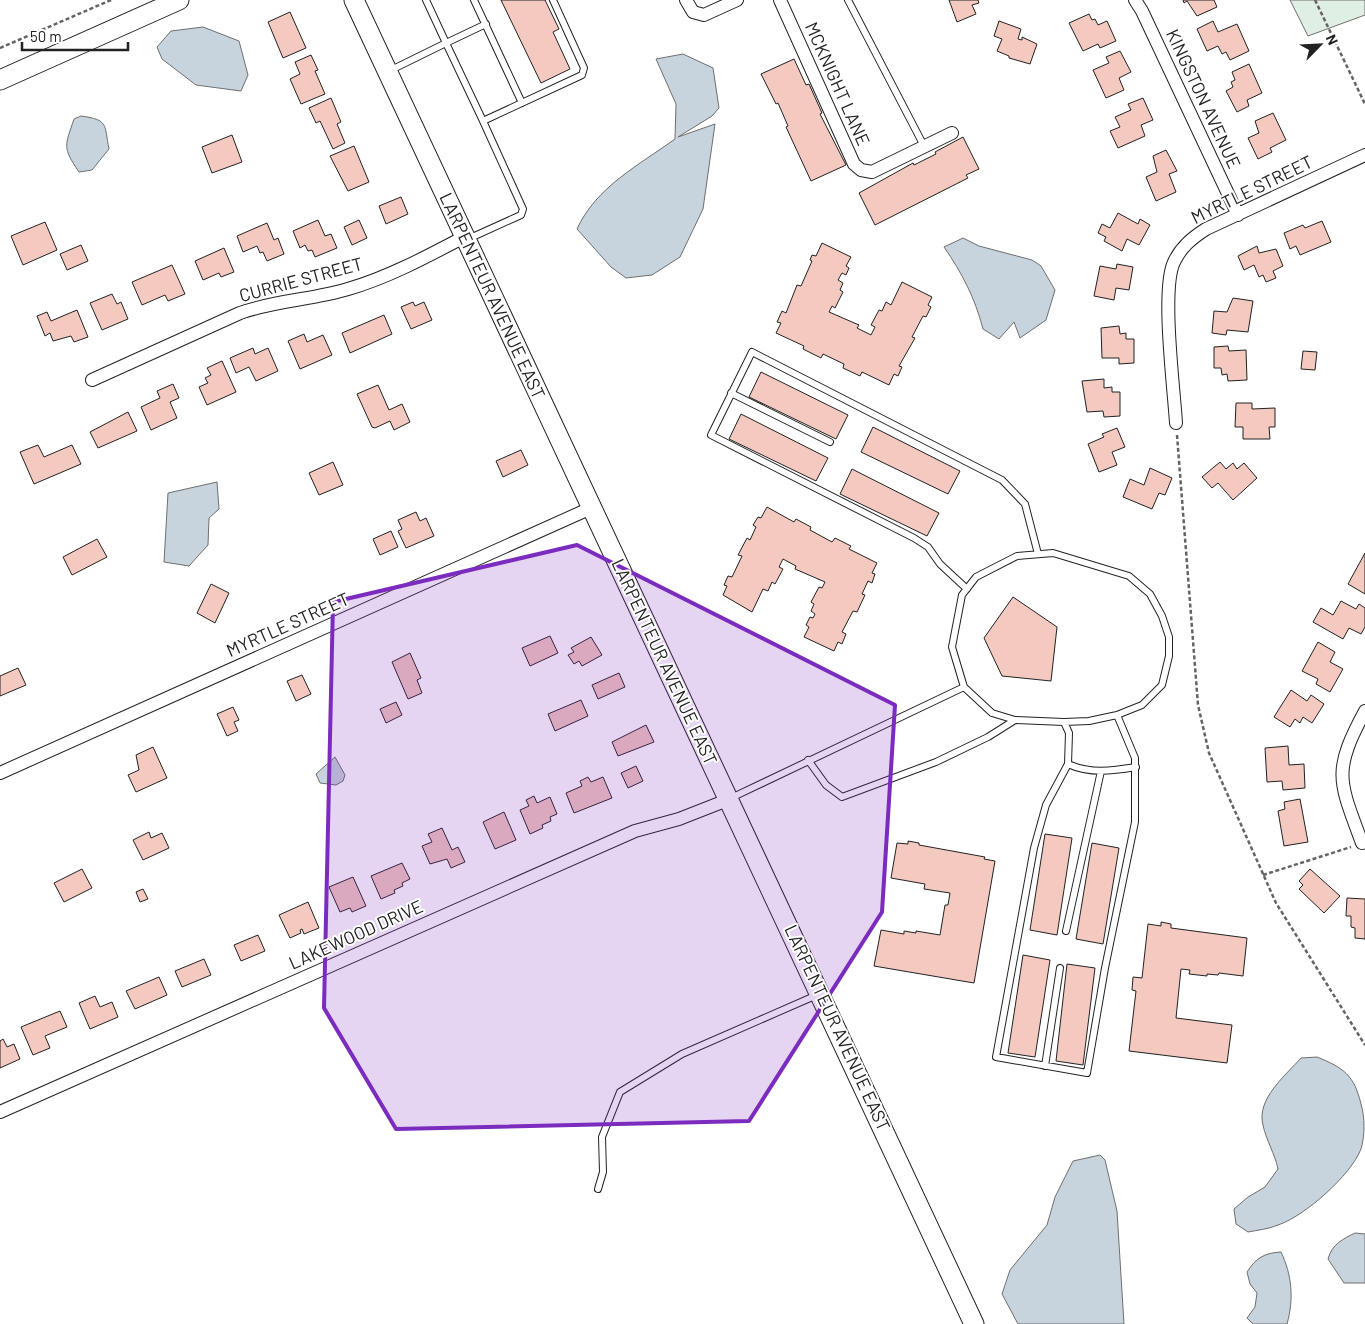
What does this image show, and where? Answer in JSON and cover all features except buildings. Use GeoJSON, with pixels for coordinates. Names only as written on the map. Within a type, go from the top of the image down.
{"type":"FeatureCollection","features":[{"type":"Feature","properties":{"kind":"street"},"geometry":{"type":"LineString","coordinates":[[0,80],[179,0]]}},
{"type":"Feature","properties":{"kind":"street","name":"LARPENTEUR AVENUE EAST"},"geometry":{"type":"LineString","coordinates":[[354,0],[591,508],[730,799],[974,1324]]}},
{"type":"Feature","properties":{"kind":"street"},"geometry":{"type":"LineString","coordinates":[[686,0],[693,12],[704,15],[738,0]]}},
{"type":"Feature","properties":{"kind":"street","name":"MCKNIGHT LANE"},"geometry":{"type":"LineString","coordinates":[[780,0],[854,164],[861,170],[872,172],[952,133]]}},
{"type":"Feature","properties":{"kind":"street","name":"KINGSTON AVENUE"},"geometry":{"type":"LineString","coordinates":[[1135,0],[1238,214]]}},
{"type":"Feature","properties":{"kind":"street","name":"MYRTLE STREET"},"geometry":{"type":"LineString","coordinates":[[1176,423],[1168,292],[1174,263],[1182,248],[1192,238],[1238,214],[1365,155]]}},
{"type":"Feature","properties":{"kind":"street","name":"CURRIE STREET"},"geometry":{"type":"LineString","coordinates":[[92,380],[240,313],[264,304],[326,295],[351,288],[465,239]]}},
{"type":"Feature","properties":{"kind":"street","name":"MYRTLE STREET"},"geometry":{"type":"LineString","coordinates":[[0,773],[591,508]]}},
{"type":"Feature","properties":{"kind":"street"},"geometry":{"type":"LineString","coordinates":[[1362,844],[1342,785],[1341,769],[1344,753],[1365,711]]}},
{"type":"Feature","properties":{"kind":"street","name":"LAKEWOOD DRIVE"},"geometry":{"type":"LineString","coordinates":[[0,1112],[635,831],[679,819],[730,799]]}},
{"type":"Feature","properties":{"kind":"lane"},"geometry":{"type":"LineString","coordinates":[[426,0],[523,209],[521,215],[465,239]]}},
{"type":"Feature","properties":{"kind":"lane"},"geometry":{"type":"LineString","coordinates":[[474,0],[522,103]]}},
{"type":"Feature","properties":{"kind":"lane"},"geometry":{"type":"LineString","coordinates":[[483,121],[582,75],[584,68],[553,0]]}},
{"type":"Feature","properties":{"kind":"lane"},"geometry":{"type":"LineString","coordinates":[[848,0],[924,146]]}},
{"type":"Feature","properties":{"kind":"lane"},"geometry":{"type":"LineString","coordinates":[[387,72],[486,24]]}},
{"type":"Feature","properties":{"kind":"lane"},"geometry":{"type":"LineString","coordinates":[[967,589],[940,564],[928,547],[914,538],[711,435],[752,352],[1002,480],[1025,504],[1038,554]]}},
{"type":"Feature","properties":{"kind":"lane"},"geometry":{"type":"LineString","coordinates":[[731,393],[830,442]]}},
{"type":"Feature","properties":{"kind":"lane"},"geometry":{"type":"LineString","coordinates":[[1038,554],[1053,554],[1129,576],[1150,594],[1162,616],[1169,637],[1169,656],[1162,685],[1142,705],[1117,715],[1089,721],[1015,720],[992,713],[964,686],[952,647],[962,595],[967,589],[976,577],[1017,556],[1038,554]]}},
{"type":"Feature","properties":{"kind":"lane"},"geometry":{"type":"LineString","coordinates":[[730,799],[964,686]]}},
{"type":"Feature","properties":{"kind":"lane"},"geometry":{"type":"LineString","coordinates":[[1064,722],[1069,734],[1068,764],[1046,805],[1034,848],[996,1057],[1087,1073],[1107,959],[1135,822],[1135,758],[1117,715]]}},
{"type":"Feature","properties":{"kind":"lane"},"geometry":{"type":"LineString","coordinates":[[808,760],[826,785],[842,798],[936,762],[988,737],[1015,720]]}},
{"type":"Feature","properties":{"kind":"lane"},"geometry":{"type":"LineString","coordinates":[[1068,764],[1082,770],[1101,771],[1136,767]]}},
{"type":"Feature","properties":{"kind":"lane"},"geometry":{"type":"LineString","coordinates":[[1066,931],[1101,771]]}},
{"type":"Feature","properties":{"kind":"lane"},"geometry":{"type":"LineString","coordinates":[[1045,1066],[1060,968]]}},
{"type":"Feature","properties":{"kind":"lane"},"geometry":{"type":"LineString","coordinates":[[598,1189],[603,1172],[602,1137],[620,1092],[682,1054],[820,994]]}},
{"type":"Feature","properties":{"kind":"path"},"geometry":{"type":"LineString","coordinates":[[0,48],[111,0]]}},
{"type":"Feature","properties":{"kind":"path"},"geometry":{"type":"LineString","coordinates":[[1315,0],[1365,104]]}},
{"type":"Feature","properties":{"kind":"path"},"geometry":{"type":"LineString","coordinates":[[1176,423],[1198,705],[1209,754],[1276,903],[1365,1045]]}},
{"type":"Feature","properties":{"kind":"path"},"geometry":{"type":"LineString","coordinates":[[1263,875],[1362,844]]}},
{"type":"Feature","properties":{"kind":"highlighted area"},"geometry":{"type":"Polygon","coordinates":[[[577,545],[895,705],[882,912],[749,1121],[396,1129],[324,1008],[333,602],[577,545]]]}},
{"type":"Feature","properties":{"kind":"green space"},"geometry":{"type":"Polygon","coordinates":[[[1290,0],[1365,0],[1365,15],[1308,36],[1290,0]]]}},
{"type":"Feature","properties":{"kind":"shaded area"},"geometry":{"type":"Polygon","coordinates":[[[203,27],[239,41],[248,75],[241,91],[196,85],[162,59],[157,47],[171,31],[203,27]]]}},
{"type":"Feature","properties":{"kind":"shaded area"},"geometry":{"type":"Polygon","coordinates":[[[683,54],[713,68],[719,108],[712,116],[678,137],[715,124],[703,209],[680,257],[652,275],[626,278],[611,267],[577,229],[585,214],[607,189],[633,168],[675,139],[676,104],[656,59],[683,54]]]}},
{"type":"Feature","properties":{"kind":"shaded area"},"geometry":{"type":"Polygon","coordinates":[[[81,116],[96,119],[104,125],[109,149],[92,170],[79,172],[70,157],[67,141],[74,119],[81,116]]]}},
{"type":"Feature","properties":{"kind":"shaded area"},"geometry":{"type":"Polygon","coordinates":[[[963,238],[979,246],[1032,260],[1041,266],[1055,290],[1046,320],[1020,338],[1014,322],[999,339],[983,329],[967,286],[957,266],[944,247],[963,238]]]}},
{"type":"Feature","properties":{"kind":"shaded area"},"geometry":{"type":"Polygon","coordinates":[[[217,482],[219,509],[209,518],[208,545],[189,566],[164,562],[168,493],[217,482]]]}},
{"type":"Feature","properties":{"kind":"shaded area"},"geometry":{"type":"Polygon","coordinates":[[[335,757],[345,775],[343,781],[336,785],[320,783],[316,774],[335,757]]]}},
{"type":"Feature","properties":{"kind":"shaded area"},"geometry":{"type":"Polygon","coordinates":[[[1317,1057],[1341,1069],[1355,1086],[1364,1121],[1361,1149],[1348,1171],[1326,1193],[1301,1213],[1278,1225],[1248,1232],[1236,1224],[1234,1209],[1248,1197],[1265,1187],[1278,1169],[1263,1125],[1262,1115],[1264,1106],[1274,1088],[1301,1058],[1317,1057]]]}},
{"type":"Feature","properties":{"kind":"shaded area"},"geometry":{"type":"Polygon","coordinates":[[[1100,1155],[1105,1160],[1117,1211],[1124,1324],[1018,1324],[1002,1294],[1010,1270],[1047,1225],[1055,1197],[1073,1161],[1100,1155]]]}},
{"type":"Feature","properties":{"kind":"shaded area"},"geometry":{"type":"Polygon","coordinates":[[[1355,1233],[1365,1234],[1365,1283],[1344,1283],[1328,1259],[1335,1246],[1355,1233]]]}},
{"type":"Feature","properties":{"kind":"shaded area"},"geometry":{"type":"Polygon","coordinates":[[[1281,1252],[1288,1269],[1291,1287],[1291,1305],[1287,1324],[1253,1324],[1247,1318],[1255,1307],[1257,1293],[1250,1284],[1247,1272],[1261,1257],[1281,1252]]]}}]}
